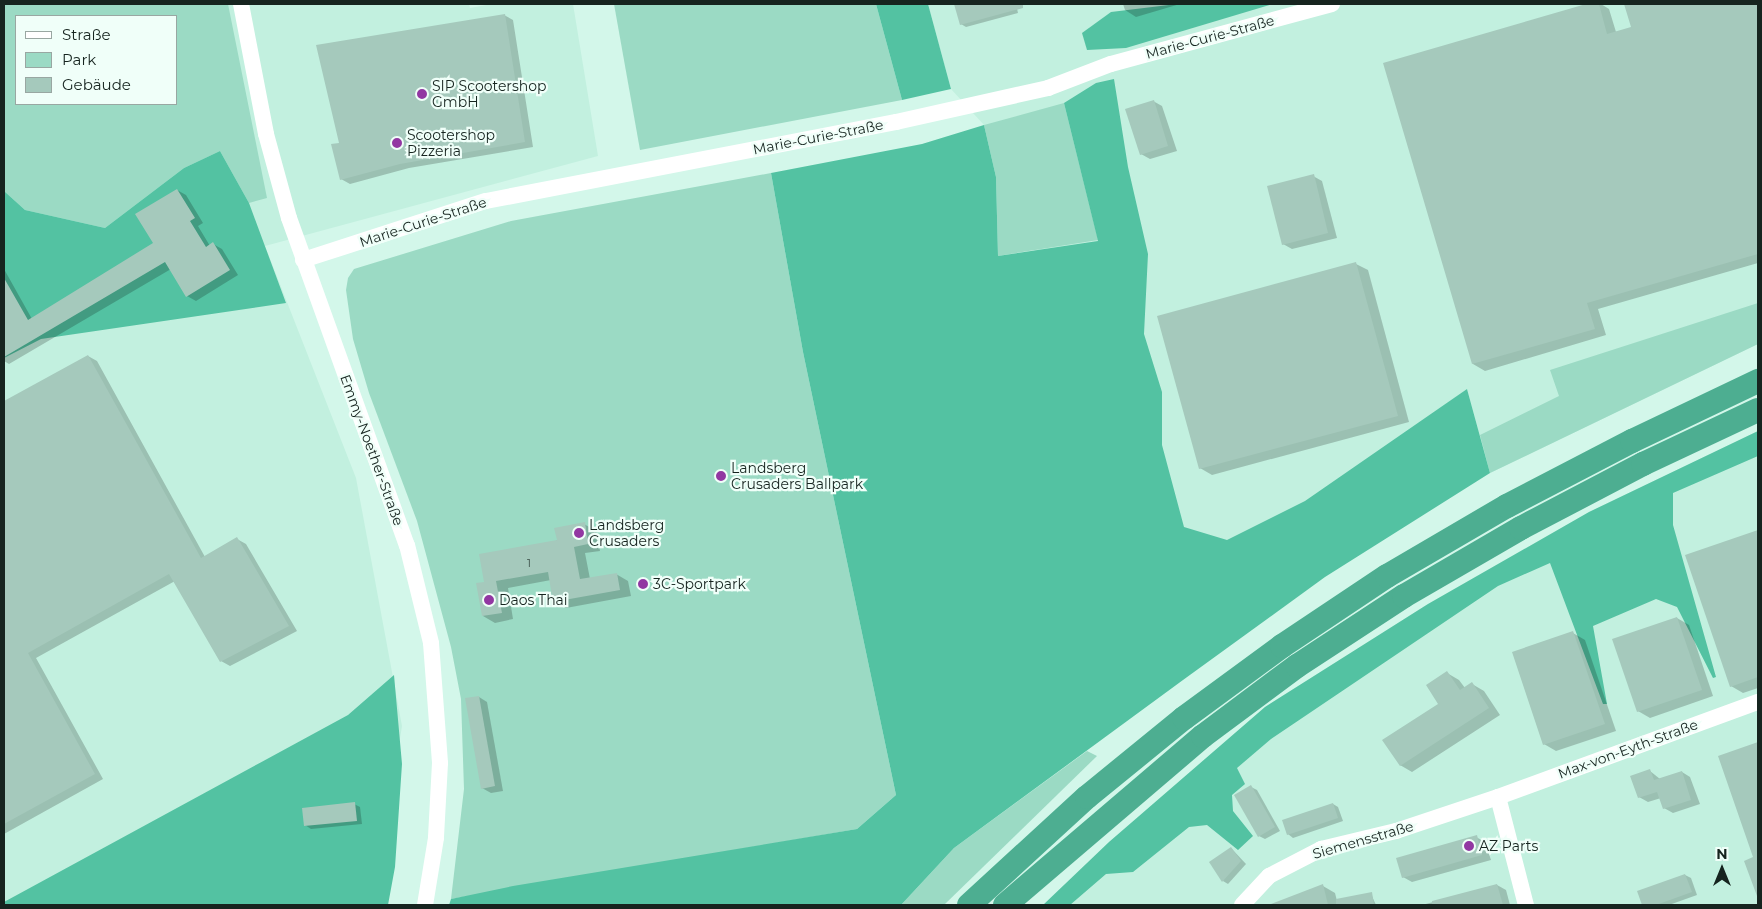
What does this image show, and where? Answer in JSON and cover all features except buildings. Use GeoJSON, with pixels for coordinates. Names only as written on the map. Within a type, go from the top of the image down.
{"type":"FeatureCollection","features":[{"type":"Feature","properties":{"kind":"highway"},"geometry":{"type":"LineString","coordinates":[[969,905],[1087,797],[1184,718],[1282,646],[1387,576],[1507,506],[1632,441],[1758,381]]}},
{"type":"Feature","properties":{"kind":"highway"},"geometry":{"type":"LineString","coordinates":[[1005,905],[1103,818],[1203,736],[1322,650],[1404,596],[1521,528],[1643,464],[1758,410]]}},
{"type":"Feature","properties":{"kind":"street","name":"Emmy-Noether-Straße"},"geometry":{"type":"LineString","coordinates":[[241,4],[266,134],[303,260],[407,545],[431,643],[440,763],[436,838],[425,905]]}},
{"type":"Feature","properties":{"kind":"street","name":"Marie-Curie-Straße"},"geometry":{"type":"LineString","coordinates":[[303,260],[486,201],[896,122],[1048,88],[1111,64],[1332,4]]}},
{"type":"Feature","properties":{"kind":"street","name":"Max-von-Eyth-Straße"},"geometry":{"type":"LineString","coordinates":[[1498,797],[1758,702]]}},
{"type":"Feature","properties":{"kind":"street","name":"Siemensstraße"},"geometry":{"type":"LineString","coordinates":[[1242,905],[1269,876],[1321,849],[1396,831],[1498,797]]}},
{"type":"Feature","properties":{"kind":"street"},"geometry":{"type":"LineString","coordinates":[[1498,797],[1526,905]]}},
{"type":"Feature","properties":{"kind":"shaded area"},"geometry":{"type":"Polygon","coordinates":[[[4,4],[469,4],[470,8],[492,4],[573,4],[598,156],[265,246],[356,478],[402,726],[373,905],[4,905],[4,4]]]}},
{"type":"Feature","properties":{"kind":"shaded area"},"geometry":{"type":"Polygon","coordinates":[[[928,4],[1758,4],[1758,344],[1490,473],[1467,389],[1174,598],[984,125],[951,89],[928,4]]]}},
{"type":"Feature","properties":{"kind":"shaded area"},"geometry":{"type":"Polygon","coordinates":[[[1758,431],[1758,905],[1063,905],[1265,707],[1428,604],[1589,512],[1758,431]]]}},
{"type":"Feature","properties":{"kind":"green space"},"geometry":{"type":"Polygon","coordinates":[[[4,4],[228,4],[267,198],[249,203],[220,151],[184,168],[105,228],[25,210],[4,191],[4,4]]]}},
{"type":"Feature","properties":{"kind":"green space"},"geometry":{"type":"Polygon","coordinates":[[[614,4],[876,4],[902,100],[640,150],[614,4]]]}},
{"type":"Feature","properties":{"kind":"green space"},"geometry":{"type":"Polygon","coordinates":[[[876,4],[928,4],[951,89],[902,100],[876,4]]]}},
{"type":"Feature","properties":{"kind":"green space"},"geometry":{"type":"Polygon","coordinates":[[[1177,4],[1273,4],[1126,48],[1087,50],[1082,33],[1111,12],[1177,4]]]}},
{"type":"Feature","properties":{"kind":"green space"},"geometry":{"type":"Polygon","coordinates":[[[1114,79],[1128,167],[1148,254],[1144,334],[1162,392],[1162,445],[1184,527],[1227,540],[1305,501],[1467,389],[1490,473],[1325,577],[1183,680],[954,848],[901,905],[449,905],[451,899],[513,886],[857,829],[896,795],[803,352],[771,173],[922,144],[984,125],[996,177],[998,256],[1098,241],[1064,103],[1096,83],[1114,79]]]}},
{"type":"Feature","properties":{"kind":"green space"},"geometry":{"type":"Polygon","coordinates":[[[1064,103],[1098,240],[998,256],[996,177],[984,125],[1064,103]]]}},
{"type":"Feature","properties":{"kind":"green space"},"geometry":{"type":"Polygon","coordinates":[[[220,151],[249,203],[286,303],[41,339],[4,358],[4,191],[25,210],[105,228],[184,168],[220,151]]]}},
{"type":"Feature","properties":{"kind":"green space","name":"3C-Sportpark"},"geometry":{"type":"Polygon","coordinates":[[[771,173],[803,352],[896,795],[857,829],[451,899],[464,789],[461,699],[451,647],[417,521],[369,393],[353,339],[346,290],[348,278],[354,269],[511,221],[771,173]]]}},
{"type":"Feature","properties":{"kind":"green space"},"geometry":{"type":"Polygon","coordinates":[[[1758,303],[1758,344],[1490,473],[1480,435],[1559,396],[1550,370],[1758,303]]]}},
{"type":"Feature","properties":{"kind":"green space"},"geometry":{"type":"Polygon","coordinates":[[[1758,431],[1758,456],[1673,493],[1673,525],[1716,677],[1713,678],[1677,607],[1656,599],[1593,626],[1607,704],[1603,704],[1550,563],[1498,586],[1271,739],[1237,768],[1245,784],[1232,795],[1233,811],[1253,836],[1238,850],[1207,825],[1189,827],[1133,872],[1106,874],[1070,905],[1043,905],[1109,842],[1265,707],[1428,604],[1589,512],[1758,431]]]}},
{"type":"Feature","properties":{"kind":"green space"},"geometry":{"type":"Polygon","coordinates":[[[394,675],[402,764],[395,867],[388,905],[4,905],[4,902],[348,715],[394,675]]]}},
{"type":"Feature","properties":{"kind":"green space"},"geometry":{"type":"Polygon","coordinates":[[[1087,751],[1097,756],[944,905],[901,905],[954,848],[1087,751]]]}},
{"type":"Feature","properties":{"kind":"place","name":"SIP Scootershop GmbH"},"geometry":{"type":"Point","coordinates":[422,94]}},
{"type":"Feature","properties":{"kind":"place","name":"Scootershop Pizzeria"},"geometry":{"type":"Point","coordinates":[397,143]}},
{"type":"Feature","properties":{"kind":"place","name":"Landsberg Crusaders Ballpark"},"geometry":{"type":"Point","coordinates":[721,476]}},
{"type":"Feature","properties":{"kind":"place","name":"Landsberg Crusaders"},"geometry":{"type":"Point","coordinates":[579,533]}},
{"type":"Feature","properties":{"kind":"place","name":"3C-Sportpark"},"geometry":{"type":"Point","coordinates":[643,584]}},
{"type":"Feature","properties":{"kind":"place","name":"Daos Thai"},"geometry":{"type":"Point","coordinates":[489,600]}},
{"type":"Feature","properties":{"kind":"place","name":"AZ Parts"},"geometry":{"type":"Point","coordinates":[1469,846]}}]}
